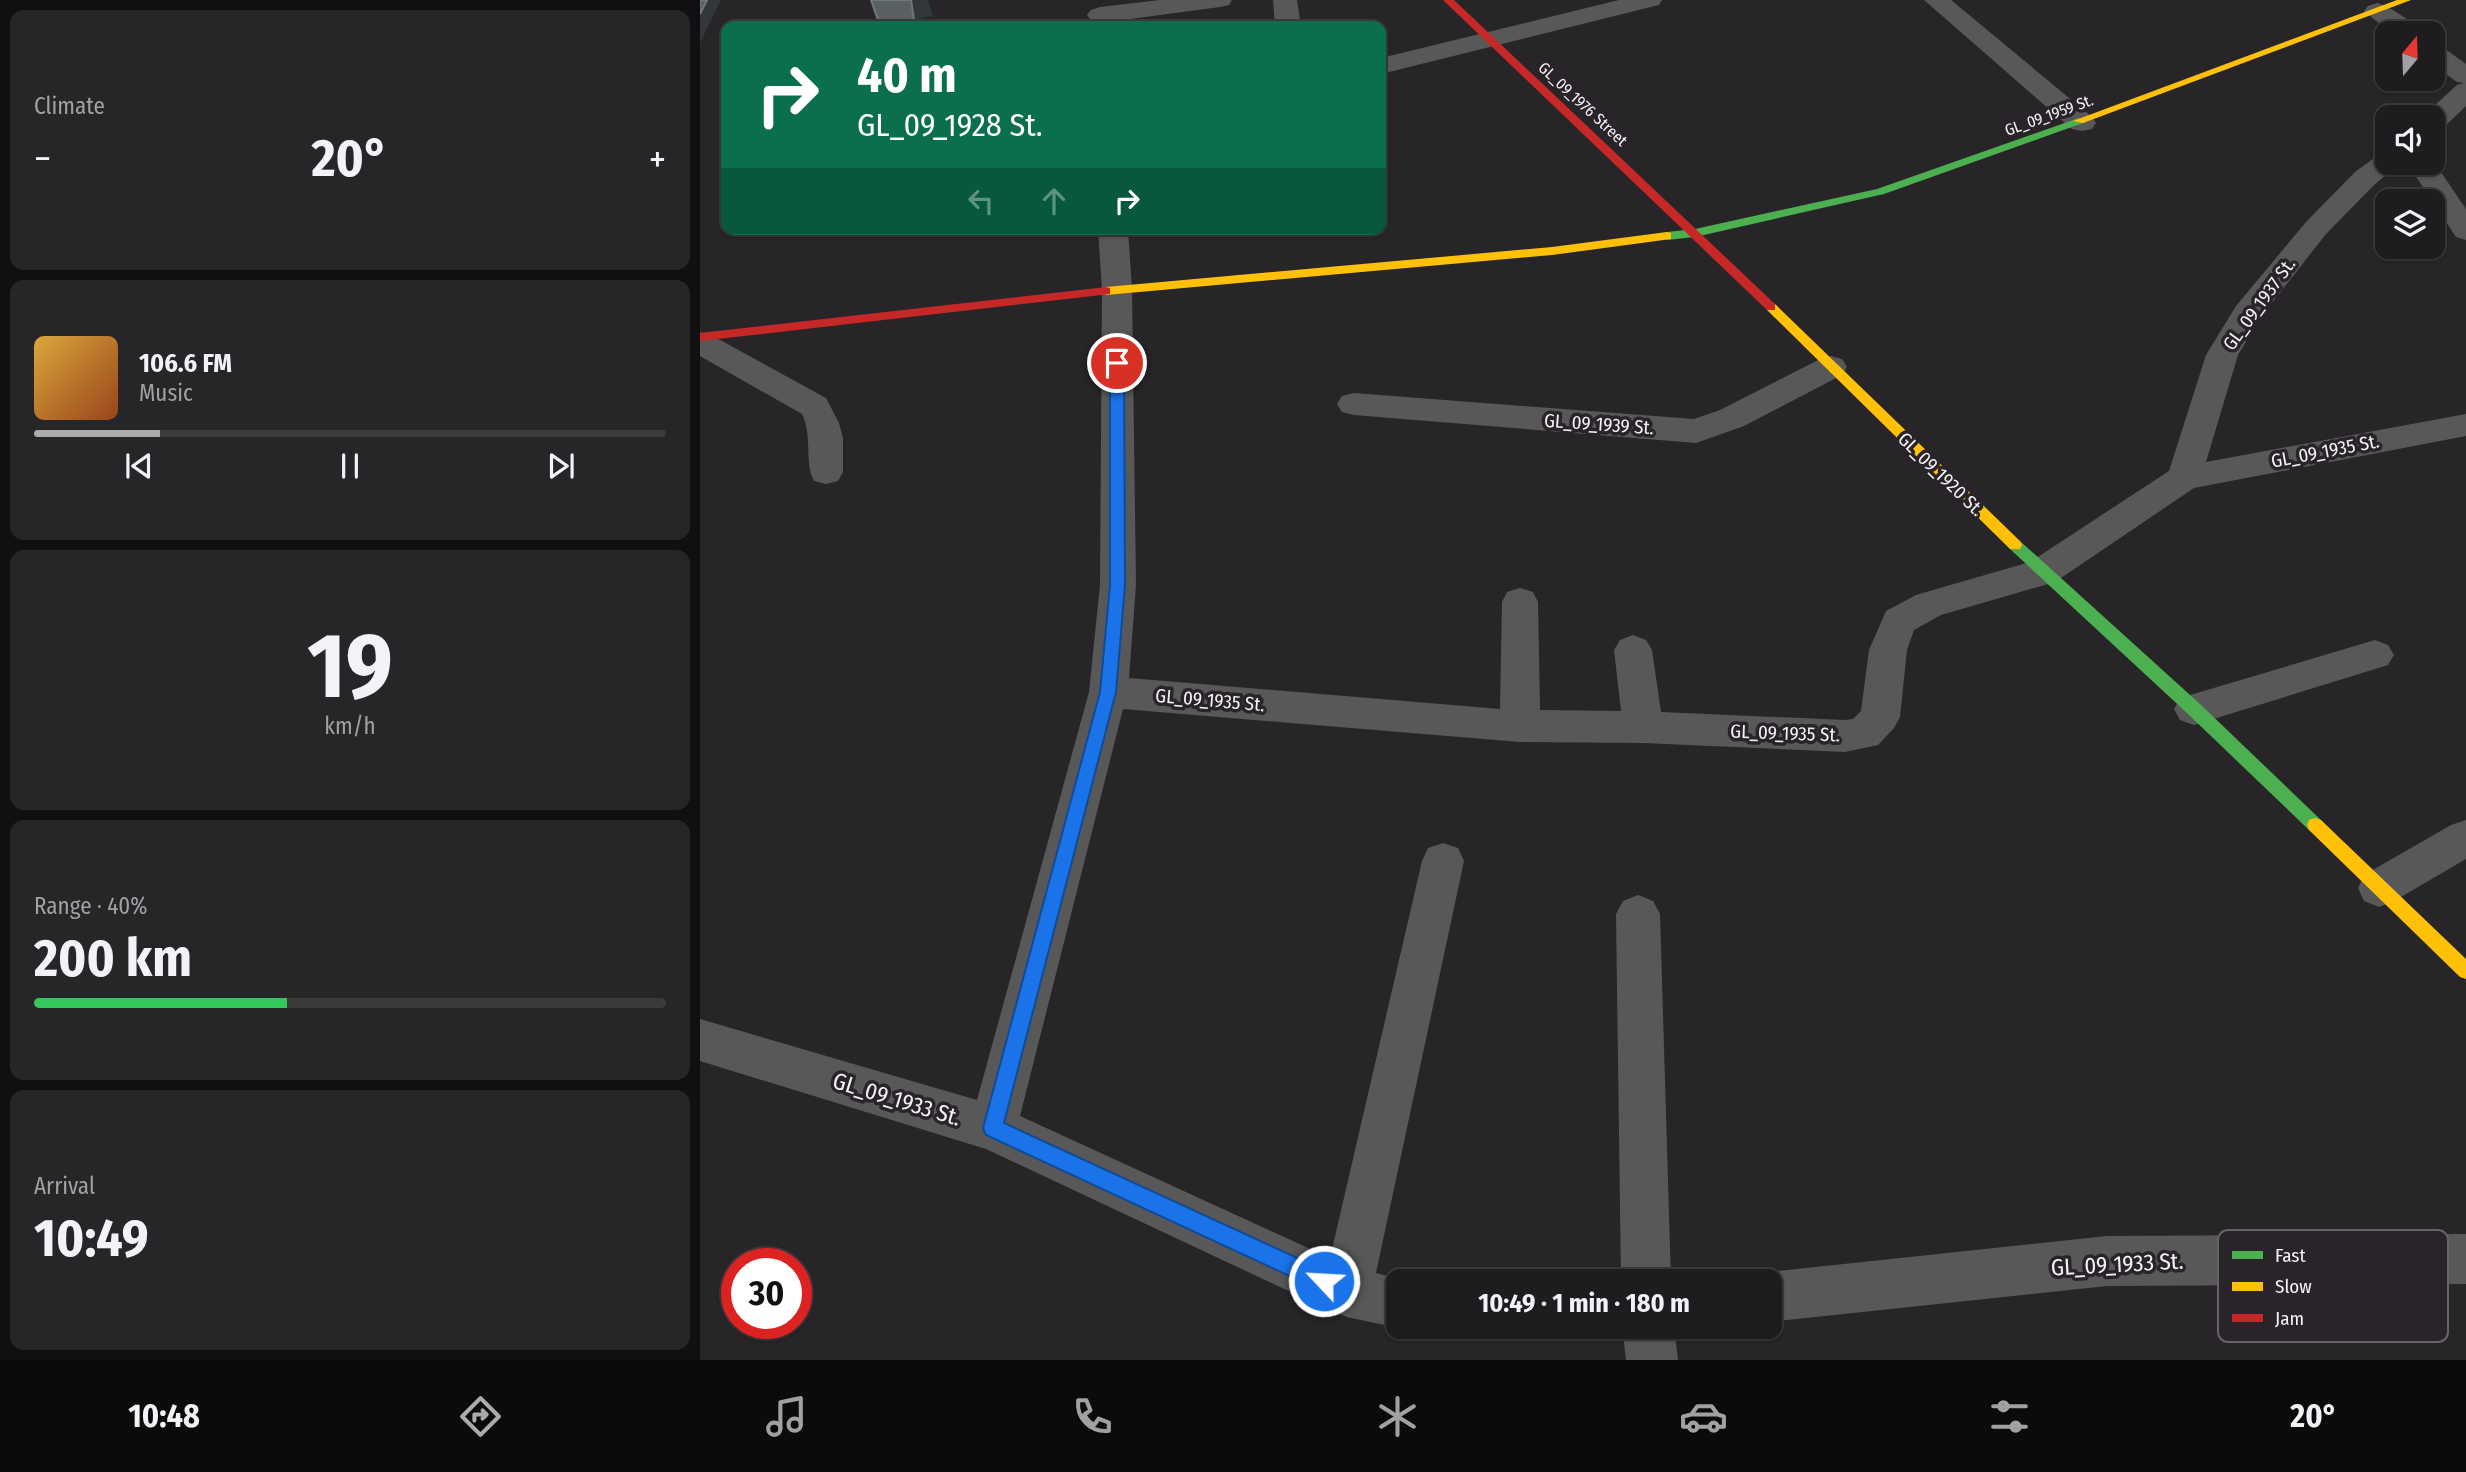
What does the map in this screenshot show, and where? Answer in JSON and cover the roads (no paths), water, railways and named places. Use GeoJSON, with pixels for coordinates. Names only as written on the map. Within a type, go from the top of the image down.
{"type":"FeatureCollection","features":[{"type":"Feature","properties":{"kind":"main road","name":"GL_09_1976 Street"},"geometry":{"type":"LineString","coordinates":[[1448,0],[1695,233]]}},
{"type":"Feature","properties":{"kind":"main road","name":"GL_09_1959 St."},"geometry":{"type":"LineString","coordinates":[[700,340],[1116,290],[1552,251],[1695,233],[1880,192],[2082,122],[2406,0]]}},
{"type":"Feature","properties":{"kind":"main road","name":"GL_09_1920 St."},"geometry":{"type":"LineString","coordinates":[[1695,233],[2042,572],[2194,709],[2466,971]]}},
{"type":"Feature","properties":{"kind":"street"},"geometry":{"type":"LineString","coordinates":[[1098,14],[1220,0]]}},
{"type":"Feature","properties":{"kind":"street"},"geometry":{"type":"LineString","coordinates":[[1285,0],[1287,21]]}},
{"type":"Feature","properties":{"kind":"street"},"geometry":{"type":"LineString","coordinates":[[1386,65],[1650,0]]}},
{"type":"Feature","properties":{"kind":"street"},"geometry":{"type":"LineString","coordinates":[[1936,0],[2082,122]]}},
{"type":"Feature","properties":{"kind":"street"},"geometry":{"type":"LineString","coordinates":[[2377,11],[2391,21]]}},
{"type":"Feature","properties":{"kind":"street"},"geometry":{"type":"LineString","coordinates":[[2445,61],[2466,76]]}},
{"type":"Feature","properties":{"kind":"street"},"geometry":{"type":"LineString","coordinates":[[2445,111],[2466,91]]}},
{"type":"Feature","properties":{"kind":"street","name":"GL_09_1937 St."},"geometry":{"type":"LineString","coordinates":[[2184,478],[2222,355],[2247,313],[2316,228],[2375,171]]}},
{"type":"Feature","properties":{"kind":"street"},"geometry":{"type":"LineString","coordinates":[[2429,175],[2466,231]]}},
{"type":"Feature","properties":{"kind":"street"},"geometry":{"type":"LineString","coordinates":[[993,1128],[1108,692],[1118,585],[1113,235]]}},
{"type":"Feature","properties":{"kind":"street"},"geometry":{"type":"LineString","coordinates":[[700,340],[814,407],[825,423],[828,438],[826,472]]}},
{"type":"Feature","properties":{"kind":"street","name":"GL_09_1939 St."},"geometry":{"type":"LineString","coordinates":[[1354,404],[1696,431],[1732,418],[1830,367]]}},
{"type":"Feature","properties":{"kind":"street","name":"GL_09_1935 St."},"geometry":{"type":"LineString","coordinates":[[2184,478],[2466,425]]}},
{"type":"Feature","properties":{"kind":"street"},"geometry":{"type":"LineString","coordinates":[[2042,572],[2184,478]]}},
{"type":"Feature","properties":{"kind":"street","name":"GL_09_1935 St."},"geometry":{"type":"LineString","coordinates":[[1108,692],[1520,726],[1643,727],[1845,736],[1864,734],[1880,717],[1888,650],[1899,621],[1929,606],[2042,572]]}},
{"type":"Feature","properties":{"kind":"street"},"geometry":{"type":"LineString","coordinates":[[1520,602],[1520,726]]}},
{"type":"Feature","properties":{"kind":"street"},"geometry":{"type":"LineString","coordinates":[[1633,650],[1643,727]]}},
{"type":"Feature","properties":{"kind":"street"},"geometry":{"type":"LineString","coordinates":[[2194,709],[2375,656]]}},
{"type":"Feature","properties":{"kind":"street"},"geometry":{"type":"LineString","coordinates":[[2379,888],[2466,838]]}},
{"type":"Feature","properties":{"kind":"street"},"geometry":{"type":"LineString","coordinates":[[1347,1292],[1443,861]]}},
{"type":"Feature","properties":{"kind":"street"},"geometry":{"type":"LineString","coordinates":[[1638,914],[1646,1269]]}},
{"type":"Feature","properties":{"kind":"street","name":"GL_09_1933 St."},"geometry":{"type":"LineString","coordinates":[[700,1040],[993,1128],[1347,1292],[1386,1300]]}},
{"type":"Feature","properties":{"kind":"street","name":"GL_09_1933 St."},"geometry":{"type":"LineString","coordinates":[[2448,1259],[2466,1259]]}},
{"type":"Feature","properties":{"kind":"street","name":"GL_09_1933 St."},"geometry":{"type":"LineString","coordinates":[[1782,1296],[2107,1261],[2218,1260]]}},
{"type":"Feature","properties":{"kind":"street"},"geometry":{"type":"LineString","coordinates":[[1650,1339],[1652,1360]]}}]}
